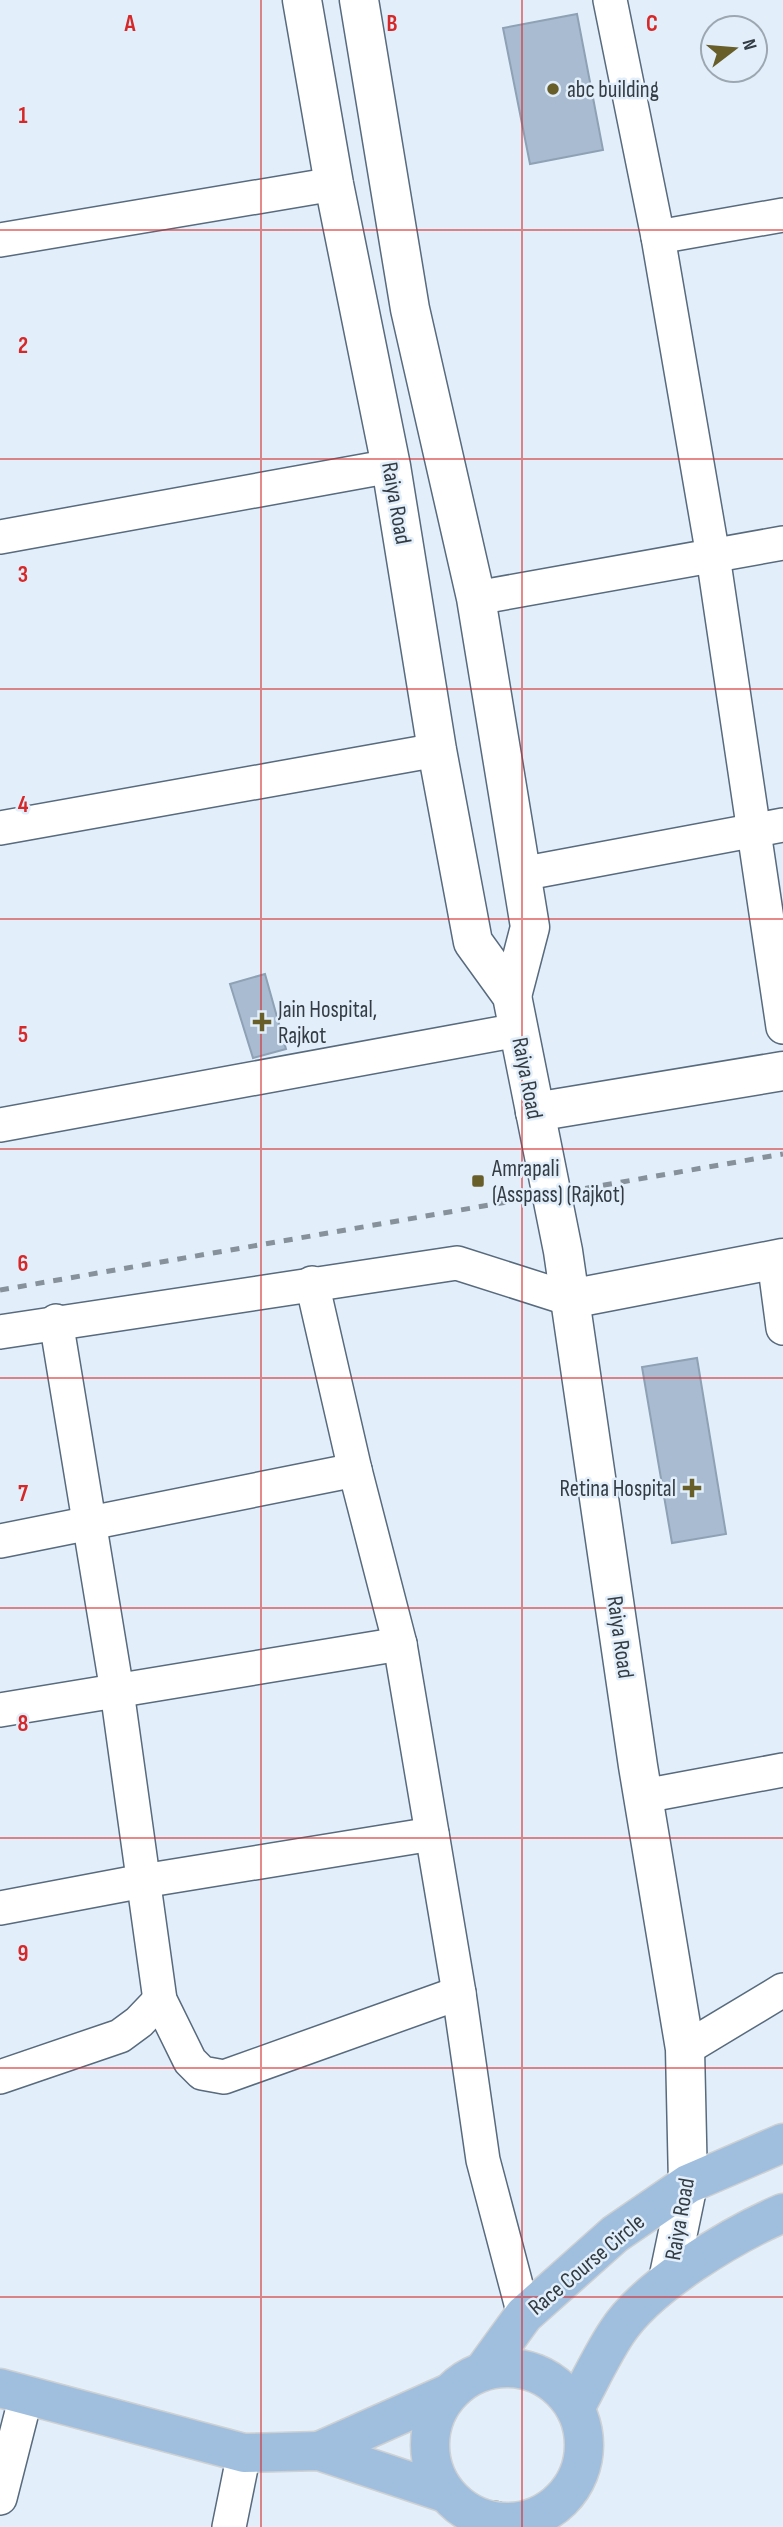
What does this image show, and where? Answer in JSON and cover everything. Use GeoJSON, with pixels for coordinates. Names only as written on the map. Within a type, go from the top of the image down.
{"type":"FeatureCollection","features":[{"type":"Feature","properties":{"kind":"main road","name":"Race Course Circle"},"geometry":{"type":"LineString","coordinates":[[484,2370],[524,2315],[615,2234],[688,2184],[783,2143]]}},
{"type":"Feature","properties":{"kind":"main road"},"geometry":{"type":"LineString","coordinates":[[575,2408],[618,2330],[668,2280],[745,2229],[783,2213]]}},
{"type":"Feature","properties":{"kind":"main road"},"geometry":{"type":"LineString","coordinates":[[319,2451],[447,2394],[484,2370],[525,2370],[556,2385],[575,2408],[584,2446],[574,2486],[547,2512],[503,2524],[465,2511],[445,2493],[430,2463],[431,2428],[447,2394]]}},
{"type":"Feature","properties":{"kind":"main road"},"geometry":{"type":"LineString","coordinates":[[13,2392],[244,2453],[319,2451],[445,2493]]}},
{"type":"Feature","properties":{"kind":"street","name":"Raiya Road"},"geometry":{"type":"LineString","coordinates":[[302,0],[334,184],[391,466],[437,750],[473,942],[515,1013],[570,1299],[644,1796],[685,2049],[688,2184],[668,2280]]}},
{"type":"Feature","properties":{"kind":"street","name":"Raiya Road"},"geometry":{"type":"LineString","coordinates":[[359,0],[410,309],[476,598],[530,927],[515,1013]]}},
{"type":"Feature","properties":{"kind":"street"},"geometry":{"type":"LineString","coordinates":[[610,0],[659,237],[713,556],[768,827],[783,1027]]}},
{"type":"Feature","properties":{"kind":"street"},"geometry":{"type":"LineString","coordinates":[[0,240],[334,184]]}},
{"type":"Feature","properties":{"kind":"street"},"geometry":{"type":"LineString","coordinates":[[659,237],[783,215]]}},
{"type":"Feature","properties":{"kind":"street"},"geometry":{"type":"LineString","coordinates":[[0,537],[391,466]]}},
{"type":"Feature","properties":{"kind":"street"},"geometry":{"type":"LineString","coordinates":[[476,598],[783,543]]}},
{"type":"Feature","properties":{"kind":"street"},"geometry":{"type":"LineString","coordinates":[[0,828],[437,750]]}},
{"type":"Feature","properties":{"kind":"street"},"geometry":{"type":"LineString","coordinates":[[521,874],[768,827]]}},
{"type":"Feature","properties":{"kind":"street"},"geometry":{"type":"LineString","coordinates":[[0,1125],[515,1013]]}},
{"type":"Feature","properties":{"kind":"street"},"geometry":{"type":"LineString","coordinates":[[535,1112],[783,1071]]}},
{"type":"Feature","properties":{"kind":"street"},"geometry":{"type":"LineString","coordinates":[[0,1332],[56,1321],[457,1263],[570,1299],[779,1259],[783,1328]]}},
{"type":"Feature","properties":{"kind":"street"},"geometry":{"type":"LineString","coordinates":[[312,1283],[355,1470],[400,1644],[459,1993],[483,2160],[524,2315]]}},
{"type":"Feature","properties":{"kind":"street"},"geometry":{"type":"LineString","coordinates":[[56,1321],[117,1691],[160,2000],[190,2062],[202,2073],[224,2077],[459,1993]]}},
{"type":"Feature","properties":{"kind":"street"},"geometry":{"type":"LineString","coordinates":[[0,1541],[355,1470]]}},
{"type":"Feature","properties":{"kind":"street"},"geometry":{"type":"LineString","coordinates":[[0,1710],[400,1644]]}},
{"type":"Feature","properties":{"kind":"street"},"geometry":{"type":"LineString","coordinates":[[644,1796],[783,1770]]}},
{"type":"Feature","properties":{"kind":"street"},"geometry":{"type":"LineString","coordinates":[[0,1908],[143,1881],[432,1834]]}},
{"type":"Feature","properties":{"kind":"street"},"geometry":{"type":"LineString","coordinates":[[685,2049],[783,1990]]}},
{"type":"Feature","properties":{"kind":"street"},"geometry":{"type":"LineString","coordinates":[[0,2077],[120,2036],[139,2022],[160,2000]]}},
{"type":"Feature","properties":{"kind":"street"},"geometry":{"type":"LineString","coordinates":[[0,2498],[13,2392]]}},
{"type":"Feature","properties":{"kind":"street"},"geometry":{"type":"LineString","coordinates":[[229,2527],[244,2453]]}},
{"type":"Feature","properties":{"kind":"building","name":"abc building"},"geometry":{"type":"Polygon","coordinates":[[[577,14],[603,150],[530,164],[503,28],[577,14]]]}},
{"type":"Feature","properties":{"kind":"building"},"geometry":{"type":"Polygon","coordinates":[[[265,974],[286,1049],[253,1058],[230,984],[265,974]]]}},
{"type":"Feature","properties":{"kind":"building"},"geometry":{"type":"Polygon","coordinates":[[[697,1358],[726,1534],[672,1543],[642,1367],[697,1358]]]}},
{"type":"Feature","properties":{"kind":"railway"},"geometry":{"type":"LineString","coordinates":[[0,1290],[783,1154]]}},
{"type":"Feature","properties":{"kind":"place","name":"abc building"},"geometry":{"type":"Point","coordinates":[553,89]}},
{"type":"Feature","properties":{"kind":"place","name":"Jain Hospital, Rajkot"},"geometry":{"type":"Point","coordinates":[262,1022]}},
{"type":"Feature","properties":{"kind":"place","name":"Amrapali (Asspass) (Rajkot)"},"geometry":{"type":"Point","coordinates":[478,1181]}},
{"type":"Feature","properties":{"kind":"place","name":"Retina Hospital"},"geometry":{"type":"Point","coordinates":[692,1488]}}]}
